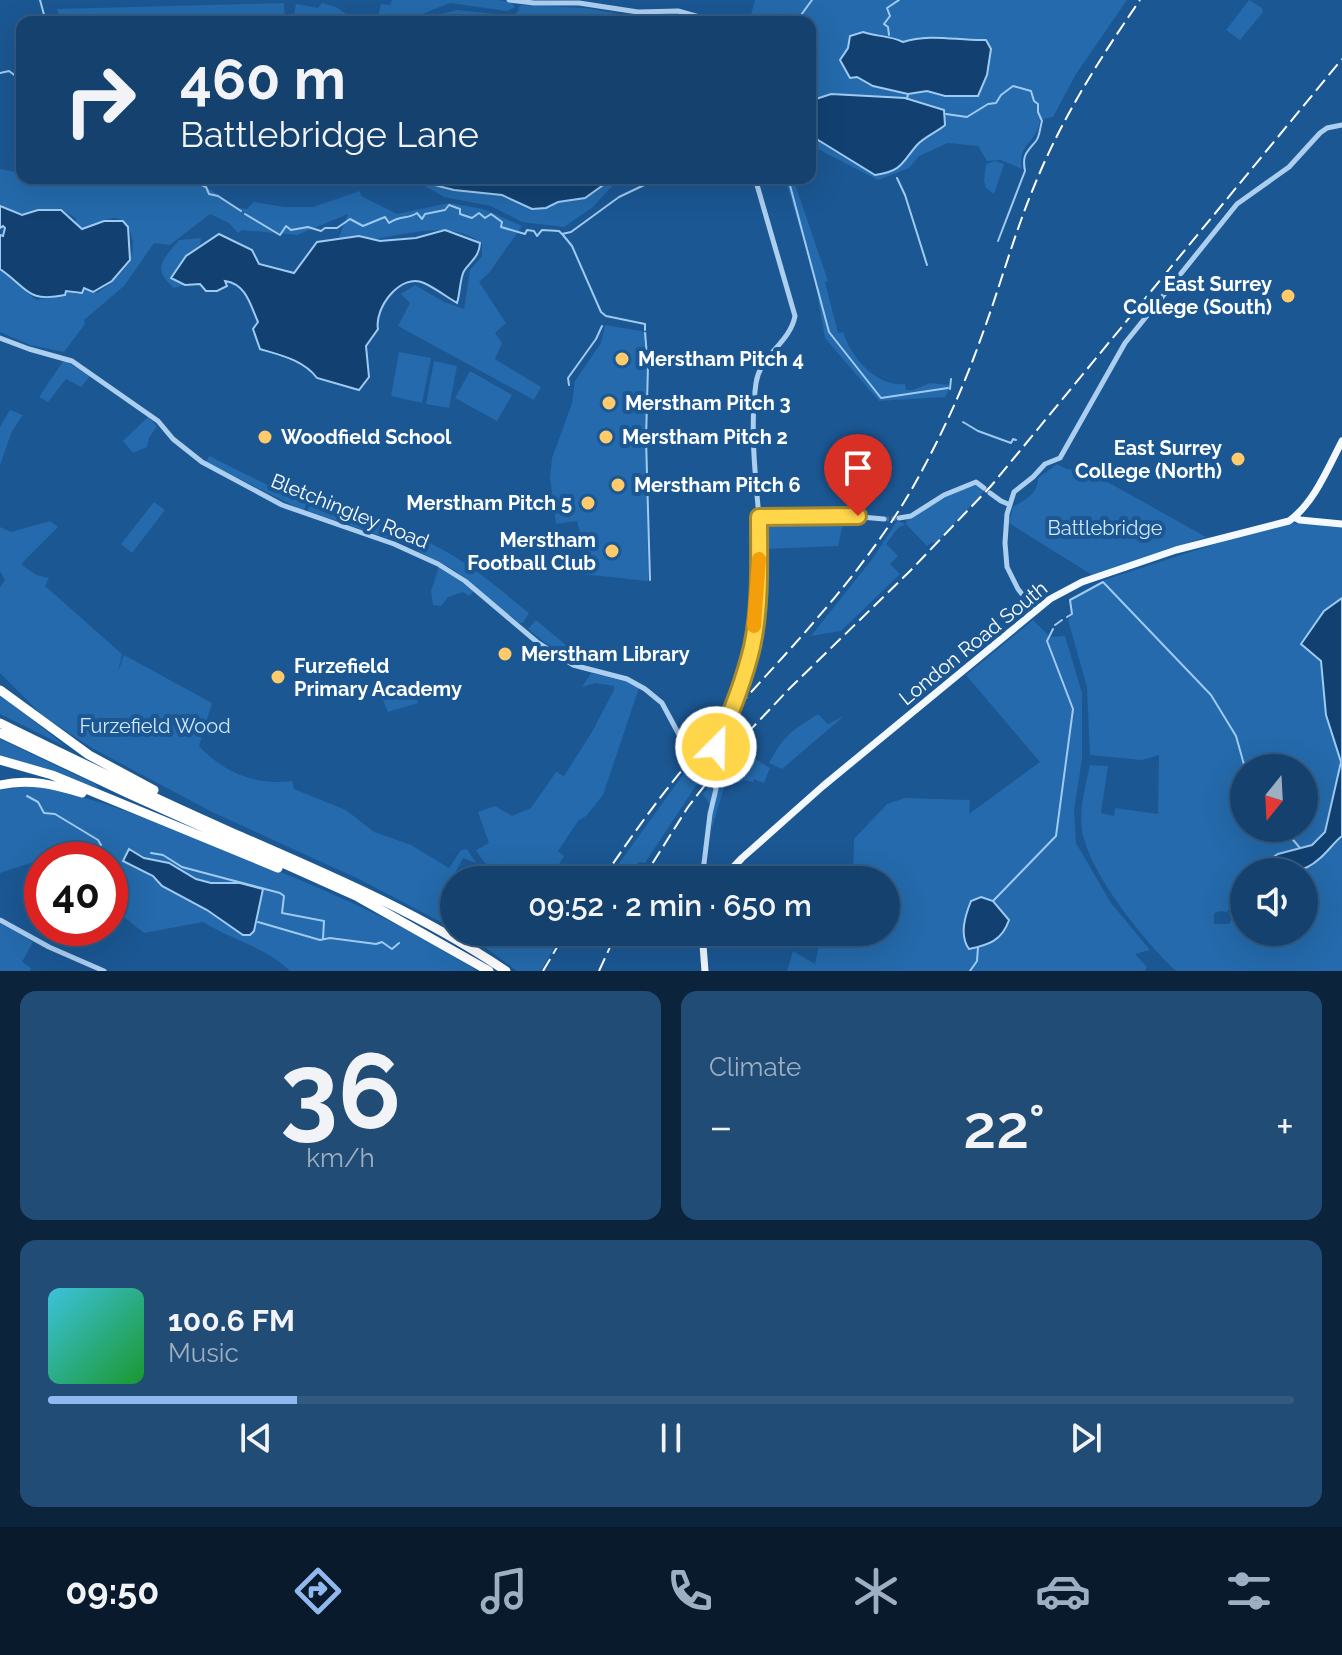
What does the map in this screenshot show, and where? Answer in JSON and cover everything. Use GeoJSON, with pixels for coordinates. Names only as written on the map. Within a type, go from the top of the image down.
{"type":"FeatureCollection","features":[{"type":"Feature","properties":{"kind":"highway"},"geometry":{"type":"LineString","coordinates":[[0,682],[19,704]]}},
{"type":"Feature","properties":{"kind":"highway"},"geometry":{"type":"LineString","coordinates":[[0,690],[89,755],[167,796],[179,808]]}},
{"type":"Feature","properties":{"kind":"highway"},"geometry":{"type":"LineString","coordinates":[[0,723],[400,908],[506,971]]}},
{"type":"Feature","properties":{"kind":"highway"},"geometry":{"type":"LineString","coordinates":[[0,733],[392,914],[489,971]]}},
{"type":"Feature","properties":{"kind":"highway"},"geometry":{"type":"LineString","coordinates":[[0,760],[52,775],[392,914]]}},
{"type":"Feature","properties":{"kind":"highway"},"geometry":{"type":"LineString","coordinates":[[0,785],[21,782],[51,784],[109,798]]}},
{"type":"Feature","properties":{"kind":"main road"},"geometry":{"type":"LineString","coordinates":[[1342,441],[1312,496],[1294,517],[1342,524]]}},
{"type":"Feature","properties":{"kind":"main road","name":"London Road South"},"geometry":{"type":"LineString","coordinates":[[734,866],[823,786],[1058,594],[1082,582],[1191,545],[1294,517]]}},
{"type":"Feature","properties":{"kind":"main road"},"geometry":{"type":"LineString","coordinates":[[703,946],[705,971]]}},
{"type":"Feature","properties":{"kind":"street"},"geometry":{"type":"LineString","coordinates":[[509,0],[579,3],[638,12],[678,11],[696,16]]}},
{"type":"Feature","properties":{"kind":"street"},"geometry":{"type":"LineString","coordinates":[[1035,611],[1018,589],[1007,567],[1008,504],[1014,492],[1045,464],[1060,458],[1125,343],[1237,204],[1289,167],[1327,128],[1342,125]]}},
{"type":"Feature","properties":{"kind":"street"},"geometry":{"type":"LineString","coordinates":[[704,866],[716,789],[704,764],[716,747],[751,650],[758,588],[758,373],[765,360],[788,335],[795,316],[757,184]]}},
{"type":"Feature","properties":{"kind":"street","name":"Bletchingley Road"},"geometry":{"type":"LineString","coordinates":[[0,338],[72,361],[158,421],[173,439],[202,462],[282,505],[394,544],[438,564],[465,581],[537,642],[573,665],[627,679],[645,689],[662,703],[683,742],[704,764]]}},
{"type":"Feature","properties":{"kind":"street"},"geometry":{"type":"LineString","coordinates":[[899,518],[911,516],[944,495],[976,482],[984,488]]}},
{"type":"Feature","properties":{"kind":"street"},"geometry":{"type":"LineString","coordinates":[[990,493],[1008,504]]}},
{"type":"Feature","properties":{"kind":"street"},"geometry":{"type":"LineString","coordinates":[[759,517],[826,514],[884,519]]}},
{"type":"Feature","properties":{"kind":"street"},"geometry":{"type":"LineString","coordinates":[[0,920],[49,947],[104,971]]}},
{"type":"Feature","properties":{"kind":"green space"},"geometry":{"type":"Polygon","coordinates":[[[392,0],[500,0],[515,7],[507,11],[450,3],[417,16],[378,16],[381,4],[390,5],[392,0]]]}},
{"type":"Feature","properties":{"kind":"green space"},"geometry":{"type":"Polygon","coordinates":[[[755,0],[1127,0],[1076,74],[1053,117],[1040,120],[1022,154],[1022,169],[1001,160],[987,161],[978,146],[948,143],[919,156],[909,168],[878,180],[816,148],[816,16],[751,16],[755,0]]]}},
{"type":"Feature","properties":{"kind":"green space"},"geometry":{"type":"Polygon","coordinates":[[[1249,0],[1263,12],[1240,40],[1226,30],[1249,0]]]}},
{"type":"Feature","properties":{"kind":"green space"},"geometry":{"type":"Polygon","coordinates":[[[284,3],[285,16],[59,16],[57,9],[284,3]]]}},
{"type":"Feature","properties":{"kind":"green space"},"geometry":{"type":"Polygon","coordinates":[[[322,3],[336,7],[349,16],[292,16],[296,4],[318,8],[322,3]]]}},
{"type":"Feature","properties":{"kind":"green space"},"geometry":{"type":"Polygon","coordinates":[[[521,5],[585,8],[630,16],[513,16],[521,5]]]}},
{"type":"Feature","properties":{"kind":"green space"},"geometry":{"type":"Polygon","coordinates":[[[457,10],[513,16],[434,16],[457,10]]]}},
{"type":"Feature","properties":{"kind":"green space"},"geometry":{"type":"Polygon","coordinates":[[[995,161],[1004,164],[994,194],[986,188],[984,181],[986,164],[995,161]]]}},
{"type":"Feature","properties":{"kind":"green space"},"geometry":{"type":"Polygon","coordinates":[[[0,169],[16,172],[16,184],[201,184],[239,208],[247,209],[254,202],[284,207],[313,207],[360,191],[361,196],[397,214],[449,203],[483,209],[522,226],[489,273],[479,282],[506,323],[495,333],[502,343],[495,359],[541,387],[534,400],[398,326],[410,303],[401,294],[415,285],[444,302],[464,309],[470,270],[482,256],[482,244],[470,236],[443,230],[370,240],[359,236],[338,240],[348,214],[297,235],[242,230],[238,233],[229,223],[210,214],[170,245],[154,243],[124,286],[84,320],[85,324],[64,352],[30,345],[0,332],[0,269],[36,300],[65,295],[66,291],[77,294],[84,288],[97,293],[116,279],[129,262],[133,243],[131,233],[125,221],[115,218],[83,228],[75,223],[76,218],[61,210],[39,210],[28,215],[0,207],[0,169]]]}},
{"type":"Feature","properties":{"kind":"green space"},"geometry":{"type":"Polygon","coordinates":[[[433,184],[454,190],[502,195],[532,209],[585,198],[605,184],[614,184],[593,207],[564,227],[522,222],[491,206],[444,197],[425,186],[433,184]]]}},
{"type":"Feature","properties":{"kind":"green space"},"geometry":{"type":"Polygon","coordinates":[[[787,184],[795,184],[828,281],[825,282],[838,333],[843,332],[858,360],[884,381],[905,384],[906,390],[930,383],[951,385],[945,397],[879,401],[825,338],[814,276],[787,184]]]}},
{"type":"Feature","properties":{"kind":"green space"},"geometry":{"type":"Polygon","coordinates":[[[201,238],[200,245],[186,256],[172,278],[185,285],[174,288],[163,275],[164,259],[179,240],[201,238]]]}},
{"type":"Feature","properties":{"kind":"green space"},"geometry":{"type":"Polygon","coordinates":[[[605,325],[647,332],[648,581],[582,574],[583,543],[577,521],[556,524],[550,478],[552,458],[572,403],[575,381],[601,343],[605,325]]]}},
{"type":"Feature","properties":{"kind":"green space"},"geometry":{"type":"Polygon","coordinates":[[[399,352],[431,358],[422,403],[391,396],[399,352]]]}},
{"type":"Feature","properties":{"kind":"green space"},"geometry":{"type":"Polygon","coordinates":[[[64,360],[90,376],[81,387],[66,379],[48,402],[39,397],[64,360]]]}},
{"type":"Feature","properties":{"kind":"green space"},"geometry":{"type":"Polygon","coordinates":[[[434,361],[457,366],[449,408],[426,404],[434,361]]]}},
{"type":"Feature","properties":{"kind":"green space"},"geometry":{"type":"Polygon","coordinates":[[[470,371],[512,395],[497,421],[455,398],[470,371]]]}},
{"type":"Feature","properties":{"kind":"green space"},"geometry":{"type":"Polygon","coordinates":[[[10,410],[23,415],[12,431],[0,465],[0,427],[10,410]]]}},
{"type":"Feature","properties":{"kind":"green space"},"geometry":{"type":"Polygon","coordinates":[[[148,417],[157,426],[147,447],[133,453],[123,441],[148,417]]]}},
{"type":"Feature","properties":{"kind":"green space"},"geometry":{"type":"Polygon","coordinates":[[[209,456],[306,504],[304,511],[206,462],[209,456]]]}},
{"type":"Feature","properties":{"kind":"green space","name":"Battlebridge"},"geometry":{"type":"Polygon","coordinates":[[[1057,464],[1066,469],[1086,470],[1206,537],[1092,575],[1009,523],[1013,507],[1030,496],[1038,478],[1057,464]]]}},
{"type":"Feature","properties":{"kind":"green space"},"geometry":{"type":"Polygon","coordinates":[[[977,484],[984,491],[936,544],[932,542],[927,546],[906,524],[907,519],[950,494],[977,484]]]}},
{"type":"Feature","properties":{"kind":"green space"},"geometry":{"type":"Polygon","coordinates":[[[313,500],[411,535],[409,545],[307,511],[313,500]]]}},
{"type":"Feature","properties":{"kind":"green space"},"geometry":{"type":"Polygon","coordinates":[[[154,502],[165,510],[132,553],[121,544],[154,502]]]}},
{"type":"Feature","properties":{"kind":"green space"},"geometry":{"type":"Polygon","coordinates":[[[844,519],[838,546],[763,549],[763,533],[772,521],[844,519]]]}},
{"type":"Feature","properties":{"kind":"green space","name":"Furzefield Wood"},"geometry":{"type":"Polygon","coordinates":[[[50,521],[58,527],[21,564],[36,575],[49,578],[45,586],[122,654],[118,672],[124,655],[212,703],[199,746],[208,755],[229,770],[253,779],[292,781],[294,789],[346,810],[374,832],[411,845],[446,866],[440,866],[440,922],[359,879],[212,812],[92,748],[43,716],[0,673],[0,587],[5,580],[0,571],[0,527],[11,532],[50,521]]]}},
{"type":"Feature","properties":{"kind":"green space"},"geometry":{"type":"Polygon","coordinates":[[[897,521],[906,524],[898,528],[886,544],[898,556],[890,564],[900,574],[841,631],[811,636],[873,558],[897,521]]]}},
{"type":"Feature","properties":{"kind":"green space"},"geometry":{"type":"Polygon","coordinates":[[[1292,523],[1342,525],[1342,598],[1324,612],[1301,644],[1321,662],[1326,715],[1341,762],[1325,832],[1318,839],[1318,754],[1230,754],[1230,842],[1315,842],[1272,858],[1230,858],[1230,907],[1227,912],[1214,913],[1214,924],[1230,922],[1230,946],[1318,946],[1318,858],[1342,836],[1342,971],[1176,971],[1122,910],[1090,855],[1082,830],[1084,792],[1090,765],[1108,766],[1101,813],[1114,816],[1115,808],[1158,814],[1159,755],[1142,760],[1090,755],[1087,687],[1068,620],[1072,614],[1070,600],[1107,579],[1246,534],[1292,523]]]}},
{"type":"Feature","properties":{"kind":"green space"},"geometry":{"type":"Polygon","coordinates":[[[418,538],[463,562],[503,591],[529,613],[523,623],[519,623],[454,570],[416,550],[413,547],[418,538]]]}},
{"type":"Feature","properties":{"kind":"green space"},"geometry":{"type":"Polygon","coordinates":[[[439,566],[474,591],[469,596],[463,592],[448,597],[441,606],[433,605],[431,591],[439,566]]]}},
{"type":"Feature","properties":{"kind":"green space"},"geometry":{"type":"Polygon","coordinates":[[[536,620],[572,650],[572,658],[528,629],[536,620]]]}},
{"type":"Feature","properties":{"kind":"green space"},"geometry":{"type":"Polygon","coordinates":[[[1033,620],[1050,637],[1065,636],[1082,693],[1082,759],[1074,811],[1076,843],[1111,903],[1150,950],[1135,954],[1147,967],[1145,971],[787,971],[793,951],[815,964],[819,946],[900,946],[900,866],[853,866],[854,839],[887,804],[905,798],[970,800],[969,814],[1040,762],[966,675],[1033,620]]]}},
{"type":"Feature","properties":{"kind":"green space"},"geometry":{"type":"Polygon","coordinates":[[[591,673],[628,682],[639,688],[603,795],[578,821],[558,851],[564,856],[558,866],[488,866],[476,850],[489,843],[478,812],[495,806],[512,816],[531,808],[556,772],[564,776],[614,690],[614,686],[595,683],[582,687],[591,673]]]}},
{"type":"Feature","properties":{"kind":"green space"},"geometry":{"type":"Polygon","coordinates":[[[411,683],[418,703],[388,712],[380,693],[411,683]]]}},
{"type":"Feature","properties":{"kind":"green space"},"geometry":{"type":"Polygon","coordinates":[[[0,694],[65,746],[0,714],[0,694]]]}},
{"type":"Feature","properties":{"kind":"green space"},"geometry":{"type":"Polygon","coordinates":[[[818,714],[828,724],[844,716],[782,769],[769,763],[789,734],[818,714]]]}},
{"type":"Feature","properties":{"kind":"green space"},"geometry":{"type":"Polygon","coordinates":[[[0,739],[95,784],[100,789],[0,756],[0,739]]]}},
{"type":"Feature","properties":{"kind":"green space"},"geometry":{"type":"Polygon","coordinates":[[[741,750],[770,768],[764,783],[754,779],[753,782],[744,780],[738,783],[728,780],[741,750]]]}},
{"type":"Feature","properties":{"kind":"green space"},"geometry":{"type":"Polygon","coordinates":[[[733,757],[712,828],[710,805],[703,794],[733,757]]]}},
{"type":"Feature","properties":{"kind":"green space"},"geometry":{"type":"Polygon","coordinates":[[[693,761],[705,772],[645,863],[617,866],[693,761]]]}},
{"type":"Feature","properties":{"kind":"green space"},"geometry":{"type":"Polygon","coordinates":[[[32,786],[103,803],[285,874],[415,934],[477,971],[290,971],[270,956],[203,922],[144,933],[128,920],[128,863],[247,936],[258,886],[199,880],[170,863],[141,854],[128,855],[128,842],[24,842],[24,865],[0,873],[0,790],[32,786]]]}},
{"type":"Feature","properties":{"kind":"green space"},"geometry":{"type":"Polygon","coordinates":[[[467,849],[476,863],[463,858],[459,866],[450,866],[461,850],[467,849]]]}},
{"type":"Feature","properties":{"kind":"green space"},"geometry":{"type":"Polygon","coordinates":[[[0,923],[24,937],[24,946],[31,946],[22,962],[31,968],[30,971],[0,971],[0,923]]]}},
{"type":"Feature","properties":{"kind":"green space"},"geometry":{"type":"Polygon","coordinates":[[[483,946],[555,946],[541,971],[517,971],[483,946]]]}},
{"type":"Feature","properties":{"kind":"shaded area"},"geometry":{"type":"Polygon","coordinates":[[[863,32],[903,42],[934,38],[986,40],[991,49],[987,75],[978,96],[945,96],[927,91],[908,94],[873,86],[857,77],[850,78],[840,60],[848,48],[850,36],[863,32]]]}},
{"type":"Feature","properties":{"kind":"shaded area"},"geometry":{"type":"Polygon","coordinates":[[[831,94],[905,98],[944,110],[945,125],[920,142],[897,168],[875,175],[816,139],[816,99],[831,94]]]}},
{"type":"Feature","properties":{"kind":"shaded area"},"geometry":{"type":"Polygon","coordinates":[[[605,184],[585,198],[532,209],[502,195],[434,185],[605,184]]]}},
{"type":"Feature","properties":{"kind":"shaded area"},"geometry":{"type":"Polygon","coordinates":[[[0,206],[22,215],[38,210],[61,210],[82,229],[104,221],[123,221],[128,227],[130,260],[112,281],[93,292],[84,288],[82,293],[66,291],[65,295],[52,297],[35,295],[0,269],[0,235],[3,236],[5,228],[0,228],[0,206]]]}},
{"type":"Feature","properties":{"kind":"shaded area"},"geometry":{"type":"Polygon","coordinates":[[[445,230],[480,243],[476,256],[463,274],[457,303],[424,283],[415,281],[398,287],[380,311],[378,329],[366,346],[369,377],[359,390],[317,378],[299,362],[260,349],[253,329],[258,322],[238,286],[225,281],[227,286],[217,291],[206,291],[200,284],[185,285],[171,278],[186,256],[219,234],[252,250],[259,264],[294,273],[317,242],[359,236],[380,241],[416,238],[445,230]]]}},
{"type":"Feature","properties":{"kind":"shaded area"},"geometry":{"type":"Polygon","coordinates":[[[1342,598],[1342,836],[1318,860],[1272,858],[1318,842],[1325,832],[1341,762],[1326,715],[1321,661],[1301,644],[1324,611],[1342,598]]]}},
{"type":"Feature","properties":{"kind":"shaded area"},"geometry":{"type":"Polygon","coordinates":[[[128,851],[169,863],[196,879],[211,883],[240,883],[263,889],[254,931],[243,935],[207,910],[162,886],[153,876],[128,864],[128,851]]]}},
{"type":"Feature","properties":{"kind":"shaded area"},"geometry":{"type":"Polygon","coordinates":[[[981,897],[993,901],[1009,920],[994,941],[969,949],[964,938],[965,919],[971,901],[981,897]]]}},
{"type":"Feature","properties":{"kind":"waterway"},"geometry":{"type":"LineString","coordinates":[[40,0],[44,16]]}},
{"type":"Feature","properties":{"kind":"waterway"},"geometry":{"type":"LineString","coordinates":[[800,16],[812,0]]}},
{"type":"Feature","properties":{"kind":"waterway"},"geometry":{"type":"LineString","coordinates":[[889,35],[888,27],[884,24],[890,16],[887,8],[899,0]]}},
{"type":"Feature","properties":{"kind":"waterway"},"geometry":{"type":"LineString","coordinates":[[0,73],[9,71],[16,76]]}},
{"type":"Feature","properties":{"kind":"waterway"},"geometry":{"type":"LineString","coordinates":[[946,114],[967,117],[988,104],[996,103],[1013,86],[1031,91],[1038,104],[1042,121],[1039,134],[1026,154],[1025,171],[998,241]]}},
{"type":"Feature","properties":{"kind":"waterway"},"geometry":{"type":"LineString","coordinates":[[907,99],[908,94]]}},
{"type":"Feature","properties":{"kind":"waterway"},"geometry":{"type":"LineString","coordinates":[[897,178],[927,265]]}},
{"type":"Feature","properties":{"kind":"waterway"},"geometry":{"type":"LineString","coordinates":[[199,184],[206,187],[209,194],[218,196],[241,211]]}},
{"type":"Feature","properties":{"kind":"waterway"},"geometry":{"type":"LineString","coordinates":[[245,214],[280,235],[286,226],[291,230],[308,227],[321,231],[337,228],[350,219],[363,226],[385,217],[389,223],[417,213],[422,219],[425,214],[445,210],[449,205],[460,209],[460,214],[472,218],[479,213],[485,218],[491,214],[502,222],[501,227],[525,234],[527,230],[534,231],[537,236],[542,230],[562,234],[571,232],[619,197],[646,184]]}},
{"type":"Feature","properties":{"kind":"waterway"},"geometry":{"type":"LineString","coordinates":[[790,184],[829,332],[881,398],[948,388]]}},
{"type":"Feature","properties":{"kind":"waterway"},"geometry":{"type":"LineString","coordinates":[[563,235],[572,246],[601,312],[606,316],[645,324],[645,330]]}},
{"type":"Feature","properties":{"kind":"waterway"},"geometry":{"type":"LineString","coordinates":[[569,385],[568,378],[602,326]]}},
{"type":"Feature","properties":{"kind":"waterway"},"geometry":{"type":"LineString","coordinates":[[645,333],[650,580]]}},
{"type":"Feature","properties":{"kind":"waterway"},"geometry":{"type":"LineString","coordinates":[[950,389],[951,379]]}},
{"type":"Feature","properties":{"kind":"waterway"},"geometry":{"type":"LineString","coordinates":[[963,422],[1011,443],[1013,439],[1016,440]]}},
{"type":"Feature","properties":{"kind":"waterway"},"geometry":{"type":"LineString","coordinates":[[1067,617],[1072,614],[1070,600],[1103,582],[1211,695],[1236,736],[1241,754]]}},
{"type":"Feature","properties":{"kind":"waterway"},"geometry":{"type":"LineString","coordinates":[[1055,625],[1062,620]]}},
{"type":"Feature","properties":{"kind":"waterway"},"geometry":{"type":"LineString","coordinates":[[993,901],[1056,836],[1073,709],[1047,641],[1053,629]]}},
{"type":"Feature","properties":{"kind":"waterway"},"geometry":{"type":"LineString","coordinates":[[27,796],[38,802],[44,813],[55,814],[99,842]]}},
{"type":"Feature","properties":{"kind":"waterway"},"geometry":{"type":"LineString","coordinates":[[1295,842],[1300,848]]}},
{"type":"Feature","properties":{"kind":"waterway"},"geometry":{"type":"LineString","coordinates":[[151,853],[163,855],[182,867],[280,893],[284,896],[282,913],[324,921],[323,939]]}},
{"type":"Feature","properties":{"kind":"waterway"},"geometry":{"type":"LineString","coordinates":[[258,922],[320,940],[382,942],[392,949],[399,943]]}},
{"type":"Feature","properties":{"kind":"waterway"},"geometry":{"type":"LineString","coordinates":[[970,971],[977,961],[978,947]]}},
{"type":"Feature","properties":{"kind":"tunnel"},"geometry":{"type":"LineString","coordinates":[[884,519],[899,518]]}},
{"type":"Feature","properties":{"kind":"railway"},"geometry":{"type":"LineString","coordinates":[[612,866],[687,765],[840,591],[891,523],[913,487],[967,376],[1020,222],[1057,136],[1140,0]]}},
{"type":"Feature","properties":{"kind":"railway"},"geometry":{"type":"LineString","coordinates":[[651,866],[688,807],[736,745],[991,486],[1342,59]]}},
{"type":"Feature","properties":{"kind":"railway"},"geometry":{"type":"LineString","coordinates":[[543,971],[558,946]]}},
{"type":"Feature","properties":{"kind":"railway"},"geometry":{"type":"LineString","coordinates":[[599,971],[611,946]]}},
{"type":"Feature","properties":{"kind":"slow traffic"},"geometry":{"type":"LineString","coordinates":[[754,626],[759,559]]}},
{"type":"Feature","properties":{"kind":"place","name":"East Surrey College (South)"},"geometry":{"type":"Point","coordinates":[1288,296]}},
{"type":"Feature","properties":{"kind":"place","name":"Merstham Pitch 4"},"geometry":{"type":"Point","coordinates":[622,359]}},
{"type":"Feature","properties":{"kind":"place","name":"Merstham Pitch 3"},"geometry":{"type":"Point","coordinates":[609,403]}},
{"type":"Feature","properties":{"kind":"place","name":"Woodfield School"},"geometry":{"type":"Point","coordinates":[265,437]}},
{"type":"Feature","properties":{"kind":"place","name":"Merstham Pitch 2"},"geometry":{"type":"Point","coordinates":[606,437]}},
{"type":"Feature","properties":{"kind":"place","name":"East Surrey College (North)"},"geometry":{"type":"Point","coordinates":[1238,459]}},
{"type":"Feature","properties":{"kind":"place","name":"Merstham Pitch 6"},"geometry":{"type":"Point","coordinates":[618,485]}},
{"type":"Feature","properties":{"kind":"place","name":"Merstham Pitch 5"},"geometry":{"type":"Point","coordinates":[588,503]}},
{"type":"Feature","properties":{"kind":"place","name":"Merstham Football Club"},"geometry":{"type":"Point","coordinates":[612,551]}},
{"type":"Feature","properties":{"kind":"place","name":"Merstham Library"},"geometry":{"type":"Point","coordinates":[505,654]}},
{"type":"Feature","properties":{"kind":"place","name":"Furzefield Primary Academy"},"geometry":{"type":"Point","coordinates":[278,677]}},
{"type":"Feature","properties":{"kind":"route"},"geometry":{"type":"LineString","coordinates":[[716,747],[753,642],[758,588],[759,517],[858,516]]}}]}
